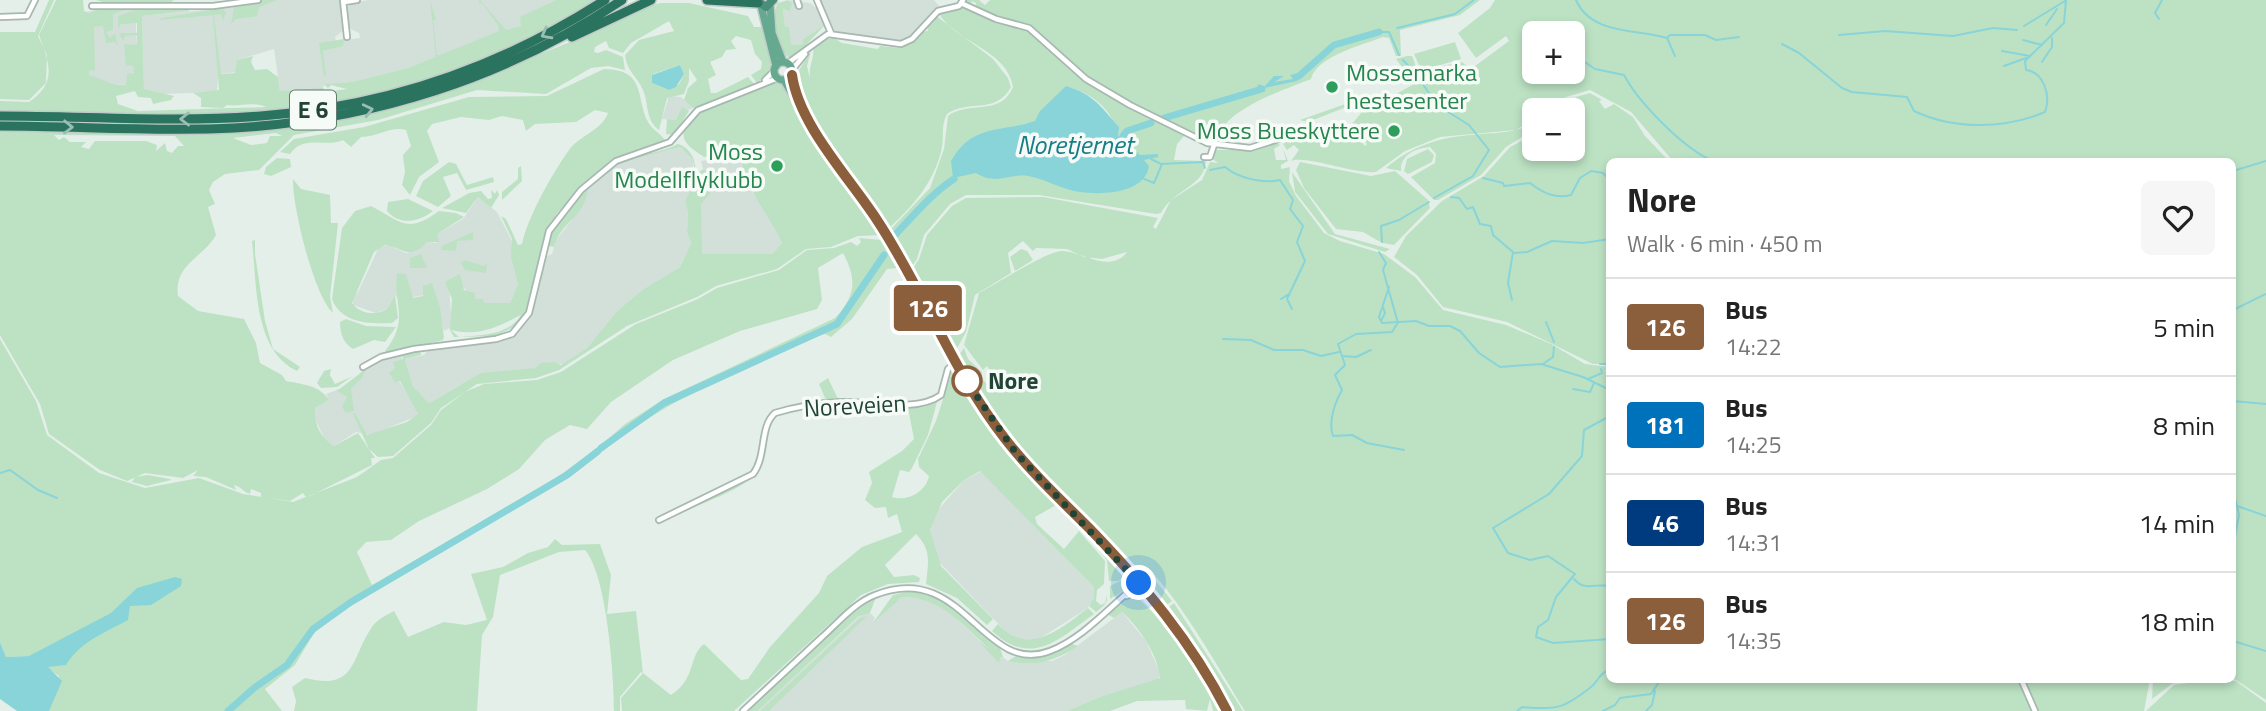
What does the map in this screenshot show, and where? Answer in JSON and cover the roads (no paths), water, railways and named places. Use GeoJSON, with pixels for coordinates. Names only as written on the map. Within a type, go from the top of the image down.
{"type":"FeatureCollection","features":[{"type":"Feature","properties":{"kind":"highway","name":"E 6"},"geometry":{"type":"LineString","coordinates":[[0,116],[220,118],[292,113],[355,103],[426,85],[487,62],[543,36],[605,0]]}},
{"type":"Feature","properties":{"kind":"highway","name":"E 6"},"geometry":{"type":"LineString","coordinates":[[547,45],[622,0]]}},
{"type":"Feature","properties":{"kind":"highway","name":"E 6"},"geometry":{"type":"LineString","coordinates":[[0,126],[219,128],[325,119],[438,91],[490,72],[651,0]]}},
{"type":"Feature","properties":{"kind":"highway"},"geometry":{"type":"LineString","coordinates":[[707,0],[767,2]]}},
{"type":"Feature","properties":{"kind":"main road"},"geometry":{"type":"LineString","coordinates":[[767,2],[772,33],[783,71],[799,104],[883,229],[985,411],[1016,453],[1131,573],[1188,643],[1227,711]]}},
{"type":"Feature","properties":{"kind":"main road"},"geometry":{"type":"LineString","coordinates":[[1127,594],[1131,573]]}},
{"type":"Feature","properties":{"kind":"street"},"geometry":{"type":"LineString","coordinates":[[0,17],[27,16],[35,0]]}},
{"type":"Feature","properties":{"kind":"street"},"geometry":{"type":"LineString","coordinates":[[92,6],[213,6],[258,0]]}},
{"type":"Feature","properties":{"kind":"street"},"geometry":{"type":"LineString","coordinates":[[347,37],[343,1],[357,0]]}},
{"type":"Feature","properties":{"kind":"street"},"geometry":{"type":"LineString","coordinates":[[817,0],[828,23],[828,34]]}},
{"type":"Feature","properties":{"kind":"street"},"geometry":{"type":"LineString","coordinates":[[363,367],[375,360],[414,349],[496,339],[512,334],[529,313],[548,231],[581,190],[616,161],[670,142],[698,110],[783,71],[828,34],[898,44],[912,39],[938,10],[963,2],[996,19],[1029,28],[1086,79],[1188,136],[1214,145],[1254,148],[1285,137]]}},
{"type":"Feature","properties":{"kind":"street"},"geometry":{"type":"LineString","coordinates":[[1204,157],[1210,157],[1214,145]]}},
{"type":"Feature","properties":{"kind":"street","name":"Noreveien"},"geometry":{"type":"LineString","coordinates":[[659,520],[753,474],[762,456],[769,419],[775,413],[843,402],[878,405],[931,401],[942,395],[948,369],[956,362]]}},
{"type":"Feature","properties":{"kind":"street"},"geometry":{"type":"LineString","coordinates":[[743,711],[854,608],[876,595],[907,588],[935,593],[961,608],[1001,647],[1032,655],[1061,646],[1141,585]]}},
{"type":"Feature","properties":{"kind":"street"},"geometry":{"type":"LineString","coordinates":[[2023,683],[2035,711]]}},
{"type":"Feature","properties":{"kind":"water"},"geometry":{"type":"Polygon","coordinates":[[[680,65],[684,74],[676,87],[669,90],[652,83],[652,75],[680,65]]]}},
{"type":"Feature","properties":{"kind":"water"},"geometry":{"type":"Polygon","coordinates":[[[1306,71],[1297,81],[1255,90],[1259,84],[1264,87],[1274,76],[1284,76],[1274,82],[1293,79],[1290,75],[1306,71]]]}},
{"type":"Feature","properties":{"kind":"water","name":"Noretjernet"},"geometry":{"type":"Polygon","coordinates":[[[1066,86],[1084,93],[1096,102],[1119,127],[1118,136],[1123,137],[1140,155],[1158,154],[1158,157],[1144,160],[1149,166],[1146,175],[1139,182],[1121,191],[1089,193],[1073,191],[1028,176],[990,179],[976,173],[953,178],[951,161],[969,140],[988,131],[1035,121],[1040,111],[1066,86]]]}},
{"type":"Feature","properties":{"kind":"water"},"geometry":{"type":"Polygon","coordinates":[[[175,577],[182,579],[181,586],[151,605],[130,606],[128,620],[85,644],[66,665],[48,667],[62,681],[49,711],[17,711],[0,699],[0,642],[6,657],[29,656],[111,613],[137,588],[175,577]]]}},
{"type":"Feature","properties":{"kind":"waterway"},"geometry":{"type":"LineString","coordinates":[[1397,28],[1455,14],[1474,0]]}},
{"type":"Feature","properties":{"kind":"waterway"},"geometry":{"type":"LineString","coordinates":[[1576,0],[1592,19],[1616,29],[1667,38],[1670,35],[1705,35],[1716,40],[1739,37]]}},
{"type":"Feature","properties":{"kind":"waterway"},"geometry":{"type":"LineString","coordinates":[[1782,44],[1799,53],[1842,88],[1852,92],[1907,97],[1914,111],[1946,122],[1980,125],[2013,122],[2045,112],[2047,99],[2042,80],[2026,70],[2025,61],[2064,23],[2066,0]]}},
{"type":"Feature","properties":{"kind":"waterway"},"geometry":{"type":"LineString","coordinates":[[2159,19],[2155,13],[2162,0]]}},
{"type":"Feature","properties":{"kind":"waterway"},"geometry":{"type":"LineString","coordinates":[[2024,26],[2065,1]]}},
{"type":"Feature","properties":{"kind":"waterway"},"geometry":{"type":"LineString","coordinates":[[2046,25],[2057,9]]}},
{"type":"Feature","properties":{"kind":"waterway"},"geometry":{"type":"LineString","coordinates":[[1839,35],[1885,31],[1953,36],[1993,28],[2017,30]]}},
{"type":"Feature","properties":{"kind":"waterway"},"geometry":{"type":"LineString","coordinates":[[1379,32],[1389,32],[1399,55]]}},
{"type":"Feature","properties":{"kind":"waterway"},"geometry":{"type":"LineString","coordinates":[[1299,76],[1334,45],[1379,32]]}},
{"type":"Feature","properties":{"kind":"waterway"},"geometry":{"type":"LineString","coordinates":[[1667,38],[1675,56]]}},
{"type":"Feature","properties":{"kind":"waterway"},"geometry":{"type":"LineString","coordinates":[[2042,62],[2052,47],[2052,38]]}},
{"type":"Feature","properties":{"kind":"waterway"},"geometry":{"type":"LineString","coordinates":[[2023,40],[2042,45]]}},
{"type":"Feature","properties":{"kind":"waterway"},"geometry":{"type":"LineString","coordinates":[[2002,51],[2030,56]]}},
{"type":"Feature","properties":{"kind":"waterway"},"geometry":{"type":"LineString","coordinates":[[2004,66],[2026,58]]}},
{"type":"Feature","properties":{"kind":"waterway"},"geometry":{"type":"LineString","coordinates":[[1403,60],[1418,76]]}},
{"type":"Feature","properties":{"kind":"waterway"},"geometry":{"type":"LineString","coordinates":[[1585,62],[1595,69],[1624,75],[1640,99],[1663,124],[1707,158]]}},
{"type":"Feature","properties":{"kind":"waterway"},"geometry":{"type":"LineString","coordinates":[[1420,80],[1437,105],[1469,125],[1489,150],[1473,176],[1434,198]]}},
{"type":"Feature","properties":{"kind":"waterway"},"geometry":{"type":"LineString","coordinates":[[1164,118],[1262,89]]}},
{"type":"Feature","properties":{"kind":"waterway"},"geometry":{"type":"LineString","coordinates":[[1123,136],[1127,131],[1151,123]]}},
{"type":"Feature","properties":{"kind":"waterway"},"geometry":{"type":"LineString","coordinates":[[1151,159],[1161,164],[1203,162],[1205,168]]}},
{"type":"Feature","properties":{"kind":"waterway"},"geometry":{"type":"LineString","coordinates":[[2236,170],[2266,161]]}},
{"type":"Feature","properties":{"kind":"waterway"},"geometry":{"type":"LineString","coordinates":[[1142,178],[1154,183],[1162,164]]}},
{"type":"Feature","properties":{"kind":"waterway"},"geometry":{"type":"LineString","coordinates":[[1210,170],[1225,167],[1251,179],[1280,180],[1293,200],[1290,209],[1303,226],[1297,242],[1305,261],[1287,299],[1292,309]]}},
{"type":"Feature","properties":{"kind":"waterway"},"geometry":{"type":"LineString","coordinates":[[1483,178],[1503,183],[1504,186],[1530,183],[1544,192],[1560,196],[1571,195],[1580,178],[1591,171],[1606,176]]}},
{"type":"Feature","properties":{"kind":"waterway"},"geometry":{"type":"LineString","coordinates":[[895,235],[930,198],[954,179]]}},
{"type":"Feature","properties":{"kind":"waterway"},"geometry":{"type":"LineString","coordinates":[[1451,197],[1459,198],[1467,209],[1473,207],[1480,224],[1491,226],[1493,235],[1513,252],[1508,283],[1512,300]]}},
{"type":"Feature","properties":{"kind":"waterway"},"geometry":{"type":"LineString","coordinates":[[1382,242],[1381,226],[1399,220],[1429,202]]}},
{"type":"Feature","properties":{"kind":"waterway"},"geometry":{"type":"LineString","coordinates":[[1514,253],[1527,252],[1552,241],[1583,243],[1606,240]]}},
{"type":"Feature","properties":{"kind":"waterway"},"geometry":{"type":"LineString","coordinates":[[1379,252],[1386,263],[1383,270],[1398,323]]}},
{"type":"Feature","properties":{"kind":"waterway"},"geometry":{"type":"LineString","coordinates":[[601,448],[664,403],[837,324],[884,255]]}},
{"type":"Feature","properties":{"kind":"waterway"},"geometry":{"type":"LineString","coordinates":[[1389,287],[1379,317],[1382,323],[1416,321],[1429,326],[1450,326],[1460,331],[1479,353],[1500,367],[1541,364],[1583,377],[1606,388]]}},
{"type":"Feature","properties":{"kind":"waterway"},"geometry":{"type":"LineString","coordinates":[[1281,299],[1289,294]]}},
{"type":"Feature","properties":{"kind":"waterway"},"geometry":{"type":"LineString","coordinates":[[2236,309],[2266,294]]}},
{"type":"Feature","properties":{"kind":"waterway"},"geometry":{"type":"LineString","coordinates":[[1381,321],[1385,313],[1383,307]]}},
{"type":"Feature","properties":{"kind":"waterway"},"geometry":{"type":"LineString","coordinates":[[1546,322],[1554,342]]}},
{"type":"Feature","properties":{"kind":"waterway"},"geometry":{"type":"LineString","coordinates":[[1397,324],[1392,332],[1356,334],[1338,344],[1345,365],[1335,375],[1342,390],[1331,425],[1333,436],[1352,435],[1367,443],[1404,450]]}},
{"type":"Feature","properties":{"kind":"waterway"},"geometry":{"type":"LineString","coordinates":[[1223,339],[1251,340],[1274,350],[1303,350],[1321,356],[1339,352]]}},
{"type":"Feature","properties":{"kind":"waterway"},"geometry":{"type":"LineString","coordinates":[[1543,364],[1553,357],[1554,347]]}},
{"type":"Feature","properties":{"kind":"waterway"},"geometry":{"type":"LineString","coordinates":[[1342,356],[1356,357],[1371,350]]}},
{"type":"Feature","properties":{"kind":"waterway"},"geometry":{"type":"LineString","coordinates":[[1600,364],[1606,364]]}},
{"type":"Feature","properties":{"kind":"waterway"},"geometry":{"type":"LineString","coordinates":[[1588,379],[1602,373],[1601,369]]}},
{"type":"Feature","properties":{"kind":"waterway"},"geometry":{"type":"LineString","coordinates":[[1573,389],[1590,392],[1594,383]]}},
{"type":"Feature","properties":{"kind":"waterway"},"geometry":{"type":"LineString","coordinates":[[2236,401],[2266,404]]}},
{"type":"Feature","properties":{"kind":"waterway"},"geometry":{"type":"LineString","coordinates":[[1606,418],[1584,430],[1582,456],[1549,494],[1493,528],[1508,553],[1530,560],[1548,556],[1575,574],[1556,597],[1548,620],[1538,627],[1536,637],[1553,643],[1606,639]]}},
{"type":"Feature","properties":{"kind":"waterway"},"geometry":{"type":"LineString","coordinates":[[228,711],[254,688],[287,665],[313,629],[351,602],[567,475],[598,451]]}},
{"type":"Feature","properties":{"kind":"waterway"},"geometry":{"type":"LineString","coordinates":[[0,473],[10,470],[38,490],[57,498]]}},
{"type":"Feature","properties":{"kind":"waterway"},"geometry":{"type":"LineString","coordinates":[[2236,502],[2237,506],[2266,516]]}},
{"type":"Feature","properties":{"kind":"waterway"},"geometry":{"type":"LineString","coordinates":[[2236,530],[2239,515],[2237,506]]}},
{"type":"Feature","properties":{"kind":"waterway"},"geometry":{"type":"LineString","coordinates":[[1574,579],[1586,586],[1606,585]]}},
{"type":"Feature","properties":{"kind":"waterway"},"geometry":{"type":"LineString","coordinates":[[2236,642],[2266,651]]}},
{"type":"Feature","properties":{"kind":"waterway"},"geometry":{"type":"LineString","coordinates":[[1517,711],[1522,707],[1552,708],[1566,704],[1591,687],[1606,672]]}},
{"type":"Feature","properties":{"kind":"waterway"},"geometry":{"type":"LineString","coordinates":[[1603,711],[1615,705],[1620,698],[1651,694],[1658,683]]}},
{"type":"Feature","properties":{"kind":"waterway"},"geometry":{"type":"LineString","coordinates":[[1646,711],[1652,705],[1655,691]]}},
{"type":"Feature","properties":{"kind":"place","name":"Mossemarka hestesenter"},"geometry":{"type":"Point","coordinates":[1332,87]}},
{"type":"Feature","properties":{"kind":"place","name":"Moss Bueskyttere"},"geometry":{"type":"Point","coordinates":[1394,131]}},
{"type":"Feature","properties":{"kind":"place","name":"Moss Modellflyklubb"},"geometry":{"type":"Point","coordinates":[777,166]}},
{"type":"Feature","properties":{"kind":"place","name":"Nore"},"geometry":{"type":"Point","coordinates":[967,381]}}]}
